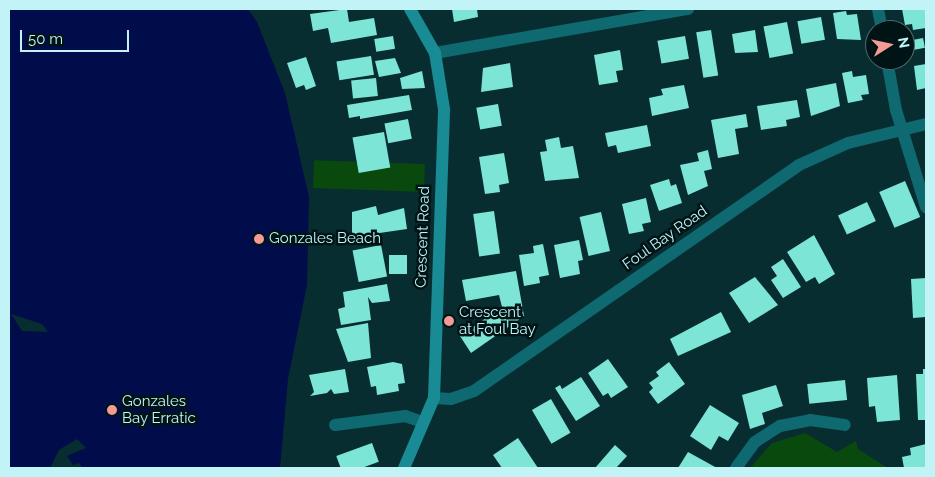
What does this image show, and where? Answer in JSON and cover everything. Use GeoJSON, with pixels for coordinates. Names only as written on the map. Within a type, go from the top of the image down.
{"type":"FeatureCollection","features":[{"type":"Feature","properties":{"kind":"main road","name":"Crescent Road"},"geometry":{"type":"LineString","coordinates":[[404,468],[422,422],[434,398],[444,109],[435,53],[410,9]]}},
{"type":"Feature","properties":{"kind":"street"},"geometry":{"type":"LineString","coordinates":[[435,53],[662,11],[688,9]]}},
{"type":"Feature","properties":{"kind":"street"},"geometry":{"type":"LineString","coordinates":[[889,70],[901,127],[926,207]]}},
{"type":"Feature","properties":{"kind":"street","name":"Foul Bay Road"},"geometry":{"type":"LineString","coordinates":[[434,398],[452,399],[474,391],[799,165],[840,146],[901,127],[926,124]]}},
{"type":"Feature","properties":{"kind":"street"},"geometry":{"type":"LineString","coordinates":[[335,426],[405,416],[422,422]]}},
{"type":"Feature","properties":{"kind":"street"},"geometry":{"type":"LineString","coordinates":[[736,468],[755,442],[780,426],[810,420],[845,425]]}},
{"type":"Feature","properties":{"kind":"green space"},"geometry":{"type":"Polygon","coordinates":[[[314,160],[425,164],[424,192],[313,188],[314,160]]]}},
{"type":"Feature","properties":{"kind":"green space"},"geometry":{"type":"Polygon","coordinates":[[[805,433],[837,452],[856,441],[858,449],[888,468],[750,468],[772,443],[805,433]]]}},
{"type":"Feature","properties":{"kind":"shaded area"},"geometry":{"type":"Polygon","coordinates":[[[9,9],[248,9],[257,22],[285,93],[309,197],[307,285],[288,379],[280,468],[83,468],[79,463],[73,465],[67,456],[86,448],[77,439],[59,450],[50,468],[9,468],[9,9]],[[11,314],[22,331],[48,332],[42,324],[11,314]]]}},
{"type":"Feature","properties":{"kind":"building"},"geometry":{"type":"Polygon","coordinates":[[[347,9],[349,22],[374,18],[377,35],[331,43],[328,28],[313,31],[310,14],[347,9]]]}},
{"type":"Feature","properties":{"kind":"building"},"geometry":{"type":"Polygon","coordinates":[[[452,9],[477,9],[478,17],[454,22],[452,9]]]}},
{"type":"Feature","properties":{"kind":"building"},"geometry":{"type":"Polygon","coordinates":[[[902,9],[925,9],[926,28],[915,30],[915,20],[904,20],[902,9]]]}},
{"type":"Feature","properties":{"kind":"building"},"geometry":{"type":"Polygon","coordinates":[[[846,11],[847,15],[857,14],[861,40],[837,39],[833,13],[846,11]]]}},
{"type":"Feature","properties":{"kind":"building"},"geometry":{"type":"Polygon","coordinates":[[[821,17],[825,40],[801,44],[797,21],[821,17]]]}},
{"type":"Feature","properties":{"kind":"building"},"geometry":{"type":"Polygon","coordinates":[[[787,22],[793,53],[770,58],[763,27],[787,22]]]}},
{"type":"Feature","properties":{"kind":"building"},"geometry":{"type":"Polygon","coordinates":[[[711,30],[718,75],[703,78],[696,32],[711,30]]]}},
{"type":"Feature","properties":{"kind":"building"},"geometry":{"type":"Polygon","coordinates":[[[755,30],[758,52],[735,53],[732,34],[755,30]]]}},
{"type":"Feature","properties":{"kind":"building"},"geometry":{"type":"Polygon","coordinates":[[[393,36],[395,49],[376,52],[374,39],[393,36]]]}},
{"type":"Feature","properties":{"kind":"building"},"geometry":{"type":"Polygon","coordinates":[[[685,36],[689,59],[661,64],[657,41],[685,36]]]}},
{"type":"Feature","properties":{"kind":"building"},"geometry":{"type":"Polygon","coordinates":[[[923,38],[925,48],[915,50],[915,40],[923,38]]]}},
{"type":"Feature","properties":{"kind":"building"},"geometry":{"type":"Polygon","coordinates":[[[620,50],[623,70],[616,71],[618,82],[599,85],[594,55],[620,50]]]}},
{"type":"Feature","properties":{"kind":"building"},"geometry":{"type":"Polygon","coordinates":[[[371,56],[374,75],[339,80],[336,61],[371,56]]]}},
{"type":"Feature","properties":{"kind":"building"},"geometry":{"type":"Polygon","coordinates":[[[306,57],[316,86],[306,90],[304,85],[296,88],[287,63],[306,57]]]}},
{"type":"Feature","properties":{"kind":"building"},"geometry":{"type":"Polygon","coordinates":[[[395,58],[401,73],[379,77],[375,61],[395,58]]]}},
{"type":"Feature","properties":{"kind":"building"},"geometry":{"type":"Polygon","coordinates":[[[510,63],[513,87],[481,92],[483,68],[510,63]]]}},
{"type":"Feature","properties":{"kind":"building"},"geometry":{"type":"Polygon","coordinates":[[[926,64],[926,88],[917,90],[915,66],[926,64]]]}},
{"type":"Feature","properties":{"kind":"building"},"geometry":{"type":"Polygon","coordinates":[[[422,71],[425,88],[402,89],[400,78],[422,71]]]}},
{"type":"Feature","properties":{"kind":"building"},"geometry":{"type":"Polygon","coordinates":[[[852,71],[853,77],[866,75],[869,94],[861,95],[863,100],[848,103],[842,73],[852,71]]]}},
{"type":"Feature","properties":{"kind":"building"},"geometry":{"type":"Polygon","coordinates":[[[376,78],[378,96],[353,99],[351,81],[376,78]]]}},
{"type":"Feature","properties":{"kind":"building"},"geometry":{"type":"Polygon","coordinates":[[[836,83],[840,106],[811,116],[806,89],[836,83]]]}},
{"type":"Feature","properties":{"kind":"building"},"geometry":{"type":"Polygon","coordinates":[[[684,85],[689,108],[652,116],[649,98],[663,95],[661,89],[684,85]]]}},
{"type":"Feature","properties":{"kind":"building"},"geometry":{"type":"Polygon","coordinates":[[[409,95],[412,110],[360,119],[360,116],[349,118],[347,105],[409,95]]]}},
{"type":"Feature","properties":{"kind":"building"},"geometry":{"type":"Polygon","coordinates":[[[797,100],[800,117],[786,120],[787,126],[761,130],[757,106],[797,100]]]}},
{"type":"Feature","properties":{"kind":"building"},"geometry":{"type":"Polygon","coordinates":[[[498,104],[502,126],[480,129],[476,108],[498,104]]]}},
{"type":"Feature","properties":{"kind":"building"},"geometry":{"type":"Polygon","coordinates":[[[746,114],[748,127],[735,129],[739,154],[718,158],[711,120],[746,114]]]}},
{"type":"Feature","properties":{"kind":"building"},"geometry":{"type":"Polygon","coordinates":[[[408,119],[412,139],[388,143],[384,124],[408,119]]]}},
{"type":"Feature","properties":{"kind":"building"},"geometry":{"type":"Polygon","coordinates":[[[647,125],[651,146],[618,153],[616,145],[608,147],[605,133],[647,125]]]}},
{"type":"Feature","properties":{"kind":"building"},"geometry":{"type":"Polygon","coordinates":[[[384,132],[390,167],[359,173],[352,138],[384,132]]]}},
{"type":"Feature","properties":{"kind":"building"},"geometry":{"type":"Polygon","coordinates":[[[559,137],[561,148],[573,146],[579,178],[545,181],[540,152],[547,151],[545,140],[559,137]]]}},
{"type":"Feature","properties":{"kind":"building"},"geometry":{"type":"Polygon","coordinates":[[[708,150],[712,169],[704,171],[708,186],[688,195],[680,165],[699,161],[697,153],[708,150]]]}},
{"type":"Feature","properties":{"kind":"building"},"geometry":{"type":"Polygon","coordinates":[[[504,153],[509,183],[499,185],[500,192],[485,194],[479,157],[504,153]]]}},
{"type":"Feature","properties":{"kind":"building"},"geometry":{"type":"Polygon","coordinates":[[[669,179],[671,186],[676,184],[682,203],[659,211],[650,185],[669,179]]]}},
{"type":"Feature","properties":{"kind":"building"},"geometry":{"type":"Polygon","coordinates":[[[905,181],[920,217],[894,228],[879,192],[905,181]]]}},
{"type":"Feature","properties":{"kind":"building"},"geometry":{"type":"Polygon","coordinates":[[[646,198],[651,222],[642,224],[644,231],[629,234],[622,204],[646,198]]]}},
{"type":"Feature","properties":{"kind":"building"},"geometry":{"type":"Polygon","coordinates":[[[867,202],[876,221],[847,235],[838,216],[867,202]]]}},
{"type":"Feature","properties":{"kind":"building"},"geometry":{"type":"Polygon","coordinates":[[[376,206],[378,215],[404,208],[407,229],[352,237],[352,212],[376,206]]]}},
{"type":"Feature","properties":{"kind":"building"},"geometry":{"type":"Polygon","coordinates":[[[494,211],[500,254],[479,257],[473,214],[494,211]]]}},
{"type":"Feature","properties":{"kind":"building"},"geometry":{"type":"Polygon","coordinates":[[[601,212],[610,251],[589,256],[580,217],[601,212]]]}},
{"type":"Feature","properties":{"kind":"building"},"geometry":{"type":"Polygon","coordinates":[[[814,235],[835,274],[819,284],[815,277],[806,282],[787,252],[814,235]]]}},
{"type":"Feature","properties":{"kind":"building"},"geometry":{"type":"Polygon","coordinates":[[[579,240],[583,260],[578,261],[580,274],[560,278],[554,245],[579,240]]]}},
{"type":"Feature","properties":{"kind":"building"},"geometry":{"type":"Polygon","coordinates":[[[543,244],[549,275],[539,277],[540,283],[524,286],[519,255],[534,253],[533,246],[543,244]]]}},
{"type":"Feature","properties":{"kind":"building"},"geometry":{"type":"Polygon","coordinates":[[[381,245],[387,276],[359,282],[353,251],[381,245]]]}},
{"type":"Feature","properties":{"kind":"building"},"geometry":{"type":"Polygon","coordinates":[[[389,255],[407,255],[407,274],[389,274],[389,255]]]}},
{"type":"Feature","properties":{"kind":"building"},"geometry":{"type":"Polygon","coordinates":[[[783,259],[801,287],[783,298],[771,280],[777,276],[771,267],[783,259]]]}},
{"type":"Feature","properties":{"kind":"building"},"geometry":{"type":"Polygon","coordinates":[[[516,271],[524,316],[471,353],[460,336],[502,307],[499,295],[466,301],[462,280],[516,271]]]}},
{"type":"Feature","properties":{"kind":"building"},"geometry":{"type":"Polygon","coordinates":[[[755,277],[778,305],[749,323],[729,293],[755,277]]]}},
{"type":"Feature","properties":{"kind":"building"},"geometry":{"type":"Polygon","coordinates":[[[926,278],[926,317],[913,318],[911,279],[926,278]]]}},
{"type":"Feature","properties":{"kind":"building"},"geometry":{"type":"Polygon","coordinates":[[[387,284],[390,301],[372,303],[368,297],[371,320],[341,325],[338,309],[345,307],[343,292],[387,284]]]}},
{"type":"Feature","properties":{"kind":"building"},"geometry":{"type":"Polygon","coordinates":[[[721,312],[731,332],[678,356],[670,339],[721,312]]]}},
{"type":"Feature","properties":{"kind":"building"},"geometry":{"type":"Polygon","coordinates":[[[368,323],[371,358],[348,362],[336,329],[368,323]]]}},
{"type":"Feature","properties":{"kind":"building"},"geometry":{"type":"Polygon","coordinates":[[[608,359],[628,387],[611,398],[608,393],[603,396],[588,373],[608,359]]]}},
{"type":"Feature","properties":{"kind":"building"},"geometry":{"type":"Polygon","coordinates":[[[393,362],[402,364],[405,383],[398,384],[399,391],[377,395],[376,386],[371,387],[367,367],[393,362]]]}},
{"type":"Feature","properties":{"kind":"building"},"geometry":{"type":"Polygon","coordinates":[[[669,362],[685,384],[658,404],[649,392],[653,388],[649,383],[659,376],[656,372],[669,362]]]}},
{"type":"Feature","properties":{"kind":"building"},"geometry":{"type":"Polygon","coordinates":[[[345,369],[349,392],[334,394],[331,389],[327,393],[310,396],[314,392],[309,375],[345,369]]]}},
{"type":"Feature","properties":{"kind":"building"},"geometry":{"type":"Polygon","coordinates":[[[923,369],[926,369],[926,420],[918,420],[916,374],[923,374],[923,369]]]}},
{"type":"Feature","properties":{"kind":"building"},"geometry":{"type":"Polygon","coordinates":[[[897,375],[900,420],[877,422],[875,406],[869,407],[867,378],[897,375]]]}},
{"type":"Feature","properties":{"kind":"building"},"geometry":{"type":"Polygon","coordinates":[[[581,377],[600,406],[576,421],[555,388],[560,385],[562,389],[581,377]]]}},
{"type":"Feature","properties":{"kind":"building"},"geometry":{"type":"Polygon","coordinates":[[[845,380],[847,400],[809,404],[807,384],[845,380]]]}},
{"type":"Feature","properties":{"kind":"building"},"geometry":{"type":"Polygon","coordinates":[[[776,385],[783,406],[762,413],[765,424],[750,429],[742,395],[776,385]]]}},
{"type":"Feature","properties":{"kind":"building"},"geometry":{"type":"Polygon","coordinates":[[[551,399],[570,433],[551,444],[532,410],[551,399]]]}},
{"type":"Feature","properties":{"kind":"building"},"geometry":{"type":"Polygon","coordinates":[[[710,405],[739,423],[728,441],[719,436],[711,450],[690,436],[710,405]]]}},
{"type":"Feature","properties":{"kind":"building"},"geometry":{"type":"Polygon","coordinates":[[[518,438],[538,468],[502,468],[493,455],[518,438]]]}},
{"type":"Feature","properties":{"kind":"building"},"geometry":{"type":"Polygon","coordinates":[[[372,443],[379,462],[362,468],[341,468],[336,456],[372,443]]]}},
{"type":"Feature","properties":{"kind":"building"},"geometry":{"type":"Polygon","coordinates":[[[926,444],[926,468],[904,468],[902,457],[911,455],[910,448],[926,444]]]}},
{"type":"Feature","properties":{"kind":"building"},"geometry":{"type":"Polygon","coordinates":[[[615,445],[627,456],[616,468],[595,468],[615,445]]]}},
{"type":"Feature","properties":{"kind":"building"},"geometry":{"type":"Polygon","coordinates":[[[688,452],[717,468],[678,468],[688,452]]]}},
{"type":"Feature","properties":{"kind":"place","name":"Gonzales Beach"},"geometry":{"type":"Point","coordinates":[259,239]}},
{"type":"Feature","properties":{"kind":"place","name":"Crescent at Foul Bay"},"geometry":{"type":"Point","coordinates":[449,321]}},
{"type":"Feature","properties":{"kind":"place","name":"Gonzales Bay Erratic"},"geometry":{"type":"Point","coordinates":[112,410]}}]}
